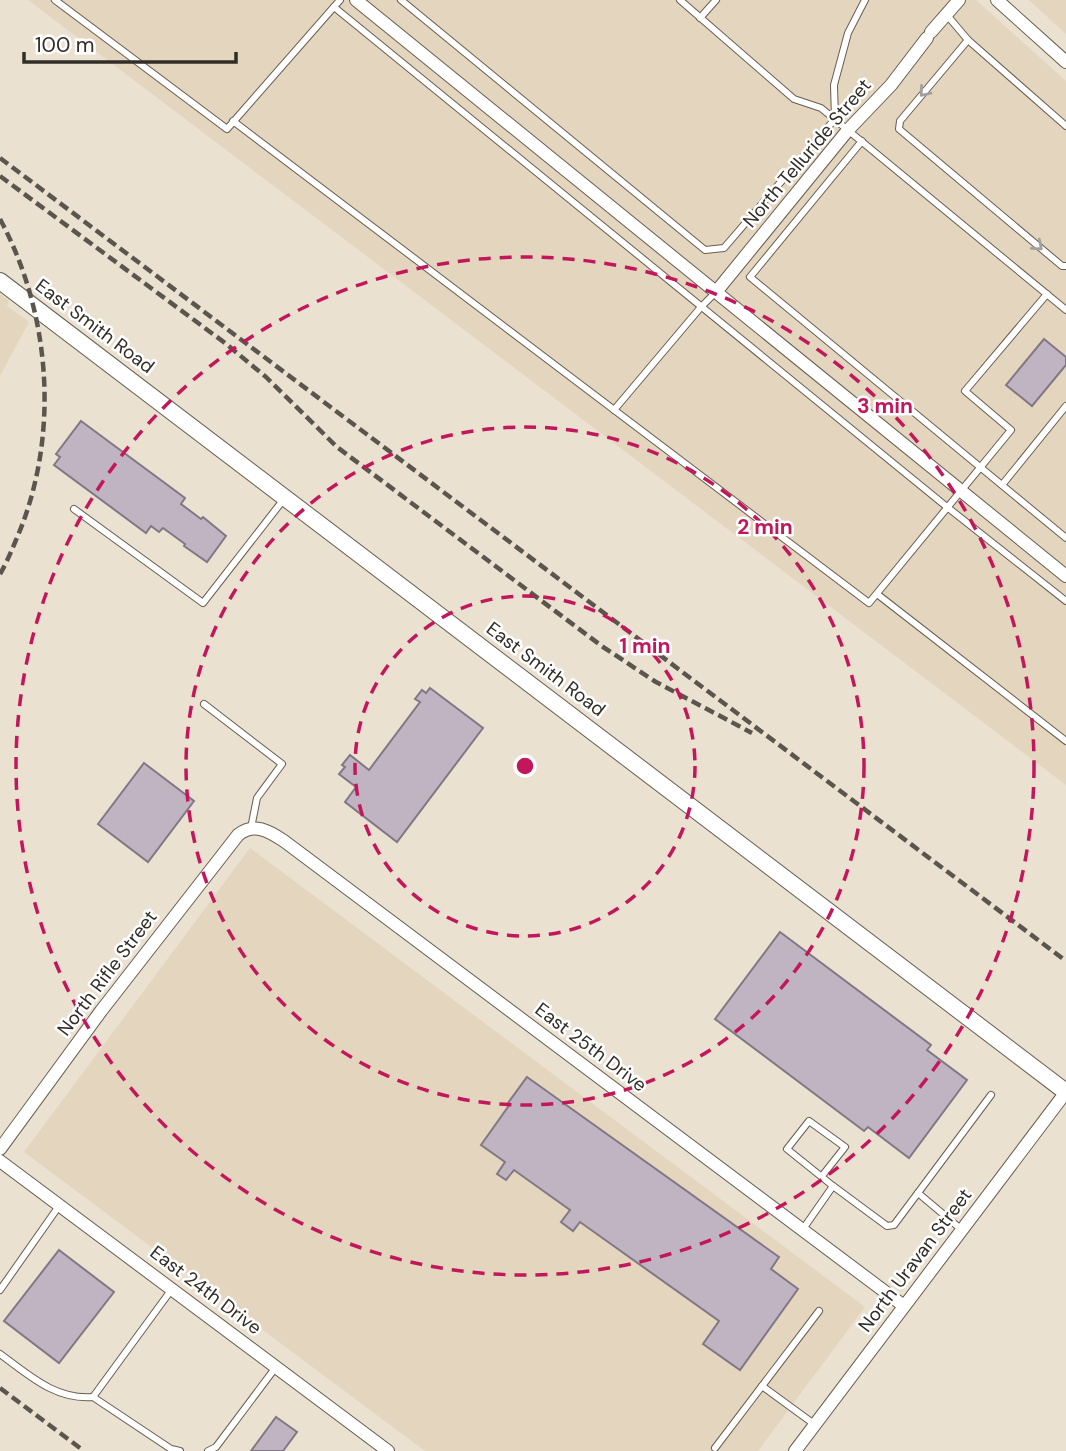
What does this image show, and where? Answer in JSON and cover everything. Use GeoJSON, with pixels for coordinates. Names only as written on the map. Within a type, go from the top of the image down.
{"type":"FeatureCollection","features":[{"type":"Feature","properties":{"kind":"street"},"geometry":{"type":"LineString","coordinates":[[356,0],[1066,576]]}},
{"type":"Feature","properties":{"kind":"street","name":"North Telluride Street"},"geometry":{"type":"LineString","coordinates":[[716,292],[848,130],[891,85],[959,0]]}},
{"type":"Feature","properties":{"kind":"street"},"geometry":{"type":"LineString","coordinates":[[997,0],[1066,62]]}},
{"type":"Feature","properties":{"kind":"street","name":"East Smith Road"},"geometry":{"type":"LineString","coordinates":[[0,281],[1066,1092]]}},
{"type":"Feature","properties":{"kind":"street","name":"North Rifle Street"},"geometry":{"type":"LineString","coordinates":[[0,1149],[101,1011],[238,835],[251,828]]}},
{"type":"Feature","properties":{"kind":"street","name":"East 25th Drive"},"geometry":{"type":"LineString","coordinates":[[251,828],[270,831],[284,841],[904,1306]]}},
{"type":"Feature","properties":{"kind":"street","name":"North Uravan Street"},"geometry":{"type":"LineString","coordinates":[[795,1451],[1066,1092]]}},
{"type":"Feature","properties":{"kind":"street","name":"East 24th Drive"},"geometry":{"type":"LineString","coordinates":[[0,1161],[388,1451]]}},
{"type":"Feature","properties":{"kind":"lane"},"geometry":{"type":"LineString","coordinates":[[55,0],[227,129],[340,0]]}},
{"type":"Feature","properties":{"kind":"lane"},"geometry":{"type":"LineString","coordinates":[[401,0],[705,250],[724,248],[835,119],[834,85],[848,33],[865,0]]}},
{"type":"Feature","properties":{"kind":"lane"},"geometry":{"type":"LineString","coordinates":[[680,0],[794,99],[821,108],[1066,310]]}},
{"type":"Feature","properties":{"kind":"lane"},"geometry":{"type":"LineString","coordinates":[[700,18],[716,0]]}},
{"type":"Feature","properties":{"kind":"lane"},"geometry":{"type":"LineString","coordinates":[[334,7],[1066,601]]}},
{"type":"Feature","properties":{"kind":"lane"},"geometry":{"type":"LineString","coordinates":[[946,14],[968,40],[1066,126]]}},
{"type":"Feature","properties":{"kind":"lane"},"geometry":{"type":"LineString","coordinates":[[968,40],[900,121],[899,129],[1062,266],[1066,266]]}},
{"type":"Feature","properties":{"kind":"lane"},"geometry":{"type":"LineString","coordinates":[[233,121],[869,603],[1011,430],[965,391],[1047,295]]}},
{"type":"Feature","properties":{"kind":"lane"},"geometry":{"type":"LineString","coordinates":[[862,141],[750,277],[1066,538]]}},
{"type":"Feature","properties":{"kind":"lane"},"geometry":{"type":"LineString","coordinates":[[614,410],[716,292]]}},
{"type":"Feature","properties":{"kind":"lane"},"geometry":{"type":"LineString","coordinates":[[1002,485],[1066,406]]}},
{"type":"Feature","properties":{"kind":"lane"},"geometry":{"type":"LineString","coordinates":[[74,509],[203,603],[285,497]]}},
{"type":"Feature","properties":{"kind":"lane"},"geometry":{"type":"LineString","coordinates":[[877,594],[1066,741]]}},
{"type":"Feature","properties":{"kind":"lane"},"geometry":{"type":"LineString","coordinates":[[204,705],[282,764],[257,798],[251,828]]}},
{"type":"Feature","properties":{"kind":"lane"},"geometry":{"type":"LineString","coordinates":[[822,1176],[845,1147],[809,1121],[787,1149],[833,1186],[887,1226],[894,1225],[991,1095]]}},
{"type":"Feature","properties":{"kind":"lane"},"geometry":{"type":"LineString","coordinates":[[803,1230],[833,1186]]}},
{"type":"Feature","properties":{"kind":"lane"},"geometry":{"type":"LineString","coordinates":[[918,1193],[962,1230]]}},
{"type":"Feature","properties":{"kind":"lane"},"geometry":{"type":"LineString","coordinates":[[0,1290],[60,1205]]}},
{"type":"Feature","properties":{"kind":"lane"},"geometry":{"type":"LineString","coordinates":[[93,1397],[172,1289]]}},
{"type":"Feature","properties":{"kind":"lane"},"geometry":{"type":"LineString","coordinates":[[715,1448],[819,1311]]}},
{"type":"Feature","properties":{"kind":"lane"},"geometry":{"type":"LineString","coordinates":[[0,1354],[42,1385],[78,1398],[93,1397],[171,1449],[180,1451]]}},
{"type":"Feature","properties":{"kind":"lane"},"geometry":{"type":"LineString","coordinates":[[208,1451],[216,1447],[276,1367]]}},
{"type":"Feature","properties":{"kind":"lane"},"geometry":{"type":"LineString","coordinates":[[762,1385],[815,1424]]}},
{"type":"Feature","properties":{"kind":"shaded area"},"geometry":{"type":"Polygon","coordinates":[[[28,0],[976,0],[1066,81],[1066,785],[28,0]]]}},
{"type":"Feature","properties":{"kind":"shaded area"},"geometry":{"type":"Polygon","coordinates":[[[1029,0],[1066,0],[1066,34],[1029,0]]]}},
{"type":"Feature","properties":{"kind":"shaded area"},"geometry":{"type":"Polygon","coordinates":[[[0,294],[9,301],[7,306],[29,322],[0,376],[0,294]]]}},
{"type":"Feature","properties":{"kind":"shaded area"},"geometry":{"type":"Polygon","coordinates":[[[250,848],[865,1307],[758,1451],[425,1451],[24,1152],[250,848]]]}},
{"type":"Feature","properties":{"kind":"building"},"geometry":{"type":"Polygon","coordinates":[[[1044,339],[1066,357],[1066,365],[1032,406],[1006,385],[1044,339]]]}},
{"type":"Feature","properties":{"kind":"building"},"geometry":{"type":"Polygon","coordinates":[[[81,421],[185,498],[181,504],[201,519],[203,517],[226,536],[207,562],[163,528],[159,532],[151,526],[146,533],[54,465],[60,457],[56,454],[81,421]]]}},
{"type":"Feature","properties":{"kind":"building"},"geometry":{"type":"Polygon","coordinates":[[[430,688],[483,728],[397,842],[345,802],[356,787],[339,774],[350,755],[369,770],[420,702],[415,699],[422,690],[426,693],[430,688]]]}},
{"type":"Feature","properties":{"kind":"building"},"geometry":{"type":"Polygon","coordinates":[[[144,763],[194,801],[148,862],[98,824],[144,763]]]}},
{"type":"Feature","properties":{"kind":"building"},"geometry":{"type":"Polygon","coordinates":[[[780,932],[931,1045],[927,1050],[967,1080],[909,1158],[868,1127],[864,1131],[715,1019],[780,932]]]}},
{"type":"Feature","properties":{"kind":"building"},"geometry":{"type":"Polygon","coordinates":[[[527,1077],[779,1257],[771,1269],[798,1289],[740,1370],[703,1344],[719,1321],[580,1222],[573,1231],[561,1222],[570,1210],[514,1170],[506,1180],[497,1174],[505,1162],[481,1145],[527,1077]]]}},
{"type":"Feature","properties":{"kind":"building"},"geometry":{"type":"Polygon","coordinates":[[[59,1250],[114,1292],[59,1363],[4,1321],[59,1250]]]}},
{"type":"Feature","properties":{"kind":"building"},"geometry":{"type":"Polygon","coordinates":[[[276,1417],[297,1432],[283,1451],[251,1451],[276,1417]]]}},
{"type":"Feature","properties":{"kind":"railway"},"geometry":{"type":"LineString","coordinates":[[0,158],[1066,961]]}},
{"type":"Feature","properties":{"kind":"railway"},"geometry":{"type":"LineString","coordinates":[[0,176],[225,343],[266,377],[337,447],[603,647],[656,682],[752,733]]}},
{"type":"Feature","properties":{"kind":"railway"},"geometry":{"type":"LineString","coordinates":[[0,219],[31,296],[40,337],[44,378],[44,420],[39,461],[30,501],[0,574]]}},
{"type":"Feature","properties":{"kind":"railway"},"geometry":{"type":"LineString","coordinates":[[0,1388],[84,1451]]}}]}
